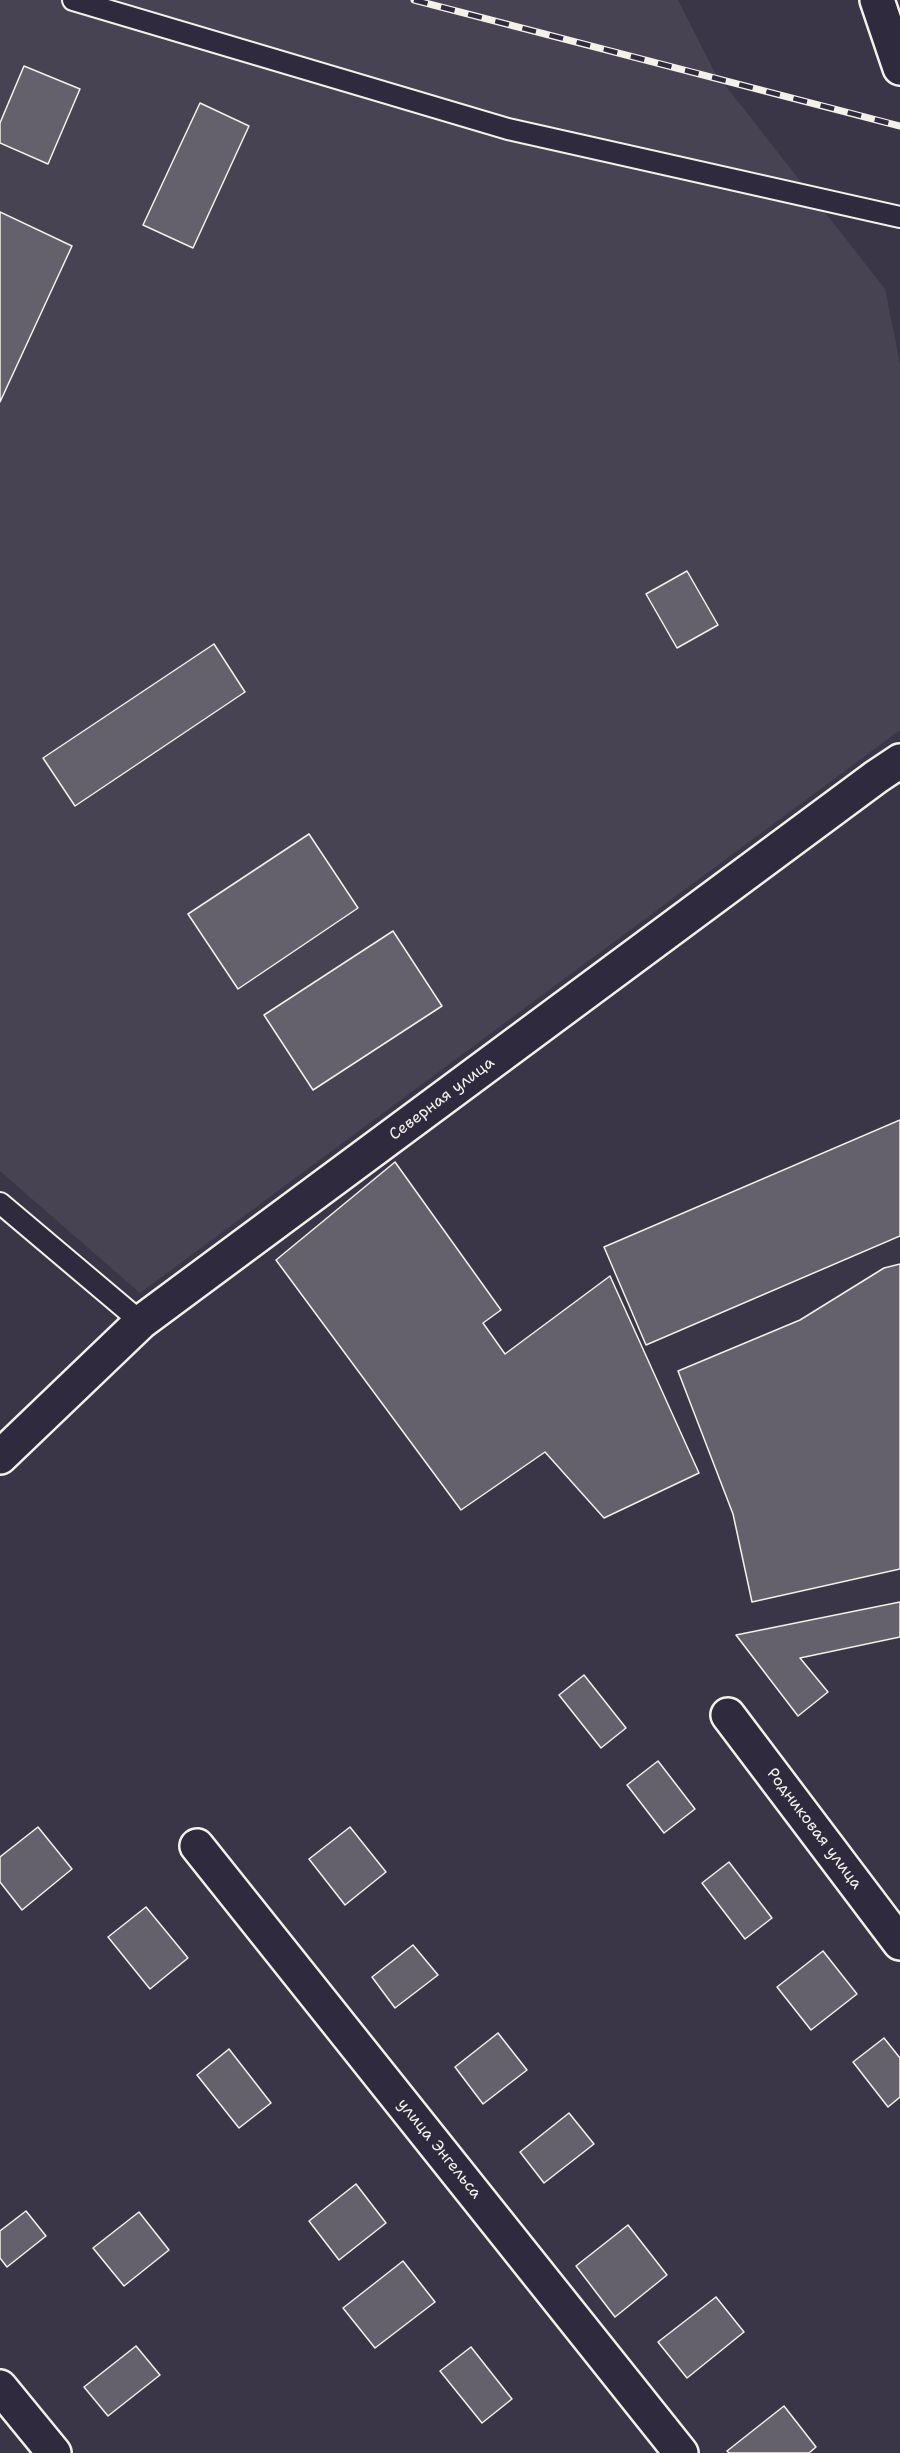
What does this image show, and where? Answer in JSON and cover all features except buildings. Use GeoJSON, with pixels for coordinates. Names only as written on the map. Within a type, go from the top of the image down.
{"type":"FeatureCollection","features":[{"type":"Feature","properties":{"kind":"street"},"geometry":{"type":"LineString","coordinates":[[877,0],[900,68]]}},
{"type":"Feature","properties":{"kind":"street","name":"Северная улица"},"geometry":{"type":"LineString","coordinates":[[0,1457],[141,1322],[867,784],[900,762]]}},
{"type":"Feature","properties":{"kind":"street","name":"Родниковая улица"},"geometry":{"type":"LineString","coordinates":[[728,1715],[900,1943]]}},
{"type":"Feature","properties":{"kind":"street","name":"улица Энгельса"},"geometry":{"type":"LineString","coordinates":[[197,1846],[681,2453]]}},
{"type":"Feature","properties":{"kind":"street"},"geometry":{"type":"LineString","coordinates":[[0,2386],[54,2453]]}},
{"type":"Feature","properties":{"kind":"lane"},"geometry":{"type":"LineString","coordinates":[[73,0],[508,129],[900,217]]}},
{"type":"Feature","properties":{"kind":"lane"},"geometry":{"type":"LineString","coordinates":[[0,1203],[141,1322]]}},
{"type":"Feature","properties":{"kind":"shaded area"},"geometry":{"type":"Polygon","coordinates":[[[0,0],[678,0],[714,71],[885,289],[900,364],[900,730],[140,1293],[0,1171],[0,0]]]}},
{"type":"Feature","properties":{"kind":"railway"},"geometry":{"type":"LineString","coordinates":[[414,0],[900,126]]}}]}
